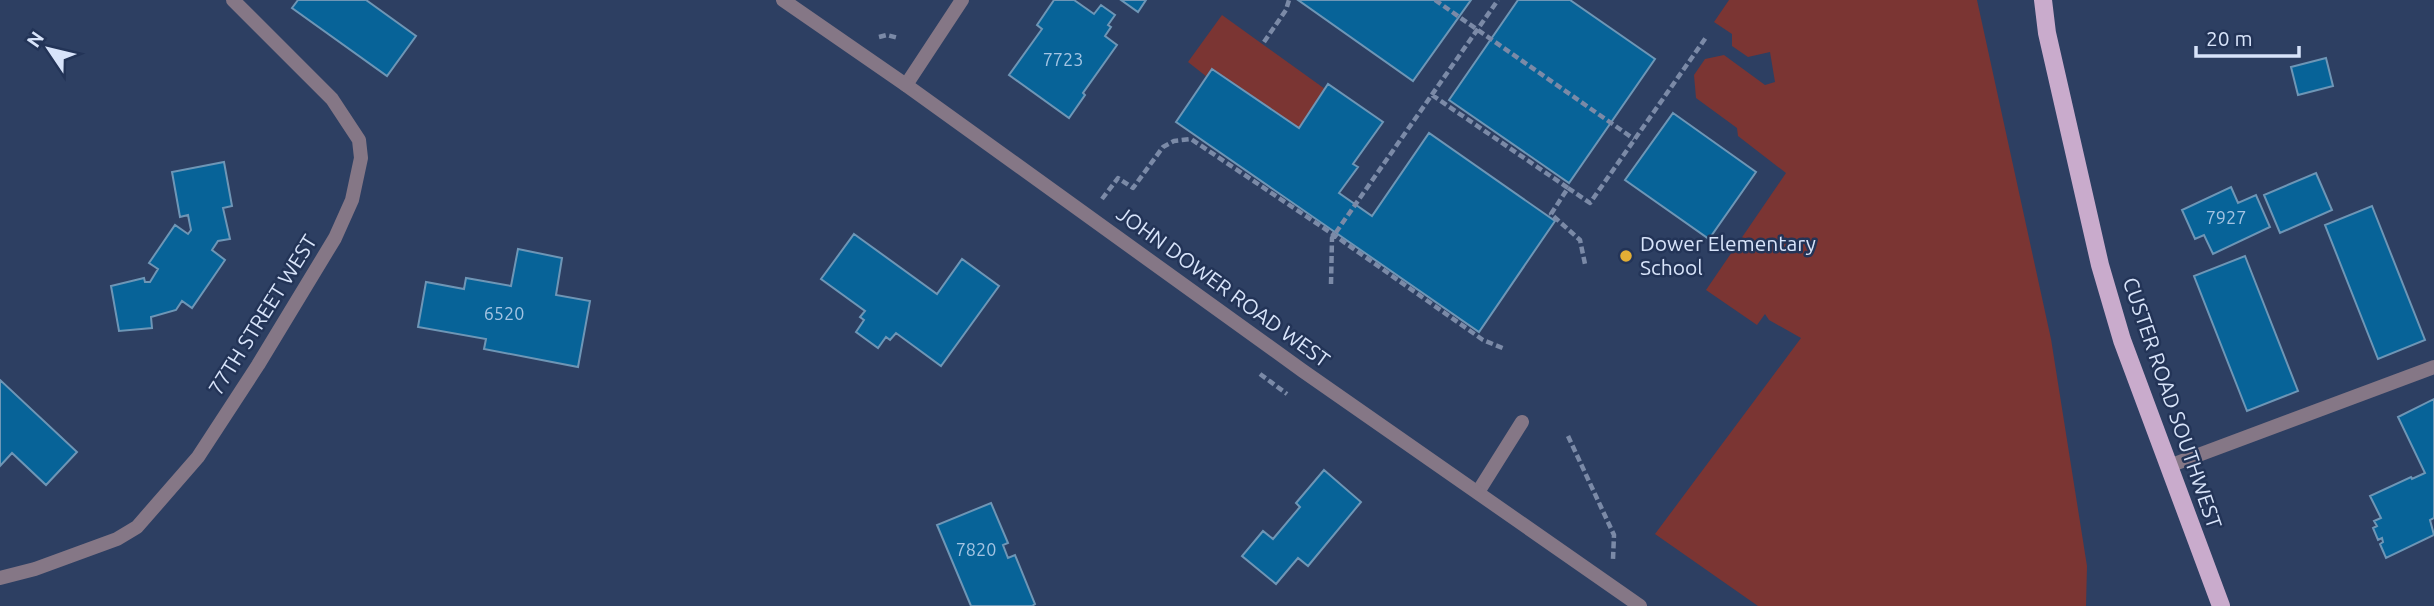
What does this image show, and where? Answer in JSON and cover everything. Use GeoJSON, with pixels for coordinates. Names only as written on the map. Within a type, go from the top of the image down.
{"type":"FeatureCollection","features":[{"type":"Feature","properties":{"kind":"main road","name":"CUSTER ROAD SOUTHWEST"},"geometry":{"type":"LineString","coordinates":[[2043,0],[2047,33],[2100,265],[2122,340],[2221,606]]}},
{"type":"Feature","properties":{"kind":"street","name":"77TH STREET WEST"},"geometry":{"type":"LineString","coordinates":[[0,578],[58,561],[117,539],[137,527],[198,457],[335,238],[352,200],[361,158],[359,140],[332,99],[233,0]]}},
{"type":"Feature","properties":{"kind":"street","name":"JOHN DOWER ROAD WEST"},"geometry":{"type":"LineString","coordinates":[[783,0],[906,85],[1294,364],[1640,606]]}},
{"type":"Feature","properties":{"kind":"street"},"geometry":{"type":"LineString","coordinates":[[906,85],[962,0]]}},
{"type":"Feature","properties":{"kind":"street"},"geometry":{"type":"LineString","coordinates":[[2169,466],[2434,367]]}},
{"type":"Feature","properties":{"kind":"street"},"geometry":{"type":"LineString","coordinates":[[1478,492],[1522,422]]}},
{"type":"Feature","properties":{"kind":"path"},"geometry":{"type":"LineString","coordinates":[[1264,42],[1286,10],[1289,0]]}},
{"type":"Feature","properties":{"kind":"path"},"geometry":{"type":"LineString","coordinates":[[1435,0],[1634,139]]}},
{"type":"Feature","properties":{"kind":"path"},"geometry":{"type":"LineString","coordinates":[[1331,284],[1334,235],[1498,0]]}},
{"type":"Feature","properties":{"kind":"path"},"geometry":{"type":"LineString","coordinates":[[1432,94],[1590,203],[1707,36]]}},
{"type":"Feature","properties":{"kind":"path"},"geometry":{"type":"LineString","coordinates":[[1099,203],[1118,178],[1133,188],[1163,147],[1174,141],[1191,139],[1483,340],[1505,349]]}},
{"type":"Feature","properties":{"kind":"path"},"geometry":{"type":"LineString","coordinates":[[1569,188],[1551,214],[1580,240],[1585,264]]}},
{"type":"Feature","properties":{"kind":"path"},"geometry":{"type":"LineString","coordinates":[[1259,374],[1287,394]]}},
{"type":"Feature","properties":{"kind":"path"},"geometry":{"type":"LineString","coordinates":[[1568,436],[1614,535],[1613,560]]}},
{"type":"Feature","properties":{"kind":"shaded area"},"geometry":{"type":"Polygon","coordinates":[[[1729,0],[1977,0],[2051,339],[2087,566],[2086,606],[1758,606],[1655,534],[1801,338],[1769,320],[1765,314],[1757,325],[1706,290],[1786,173],[1738,136],[1737,128],[1696,98],[1694,75],[1705,59],[1724,55],[1765,85],[1775,82],[1770,52],[1748,57],[1732,46],[1732,34],[1714,22],[1729,0]]]}},
{"type":"Feature","properties":{"kind":"shaded area"},"geometry":{"type":"Polygon","coordinates":[[[1222,15],[1325,89],[1299,128],[1213,69],[1207,77],[1188,62],[1222,15]]]}},
{"type":"Feature","properties":{"kind":"building"},"geometry":{"type":"Polygon","coordinates":[[[298,0],[366,0],[416,36],[387,76],[292,8],[298,0]]]}},
{"type":"Feature","properties":{"kind":"building"},"geometry":{"type":"Polygon","coordinates":[[[1054,0],[1074,0],[1094,14],[1101,5],[1115,15],[1105,36],[1117,45],[1069,118],[1009,75],[1042,29],[1037,25],[1054,0]]]}},
{"type":"Feature","properties":{"kind":"building"},"geometry":{"type":"Polygon","coordinates":[[[1121,0],[1146,0],[1138,12],[1121,0]]]}},
{"type":"Feature","properties":{"kind":"building"},"geometry":{"type":"Polygon","coordinates":[[[1298,0],[1471,0],[1413,81],[1298,0]]]}},
{"type":"Feature","properties":{"kind":"building"},"geometry":{"type":"Polygon","coordinates":[[[1518,0],[1570,0],[1655,59],[1569,183],[1449,100],[1518,0]]]}},
{"type":"Feature","properties":{"kind":"building"},"geometry":{"type":"Polygon","coordinates":[[[2326,58],[2333,86],[2298,95],[2291,67],[2326,58]]]}},
{"type":"Feature","properties":{"kind":"building"},"geometry":{"type":"Polygon","coordinates":[[[1212,69],[1299,128],[1328,84],[1383,122],[1353,164],[1358,167],[1339,193],[1372,216],[1429,133],[1555,221],[1479,332],[1176,122],[1212,69]]]}},
{"type":"Feature","properties":{"kind":"building"},"geometry":{"type":"Polygon","coordinates":[[[1673,113],[1756,172],[1709,239],[1625,180],[1673,113]]]}},
{"type":"Feature","properties":{"kind":"building"},"geometry":{"type":"Polygon","coordinates":[[[224,162],[232,206],[223,208],[230,239],[218,241],[212,250],[225,260],[192,308],[182,301],[176,310],[151,317],[152,328],[119,331],[111,286],[144,278],[145,282],[150,282],[158,269],[149,263],[175,225],[188,234],[191,230],[188,215],[180,217],[172,172],[224,162]]]}},
{"type":"Feature","properties":{"kind":"building"},"geometry":{"type":"Polygon","coordinates":[[[2316,173],[2332,210],[2280,233],[2264,195],[2316,173]]]}},
{"type":"Feature","properties":{"kind":"building"},"geometry":{"type":"Polygon","coordinates":[[[2231,187],[2238,203],[2256,195],[2270,227],[2213,254],[2204,235],[2195,239],[2182,210],[2231,187]]]}},
{"type":"Feature","properties":{"kind":"building"},"geometry":{"type":"Polygon","coordinates":[[[2372,206],[2425,340],[2378,359],[2325,225],[2372,206]]]}},
{"type":"Feature","properties":{"kind":"building"},"geometry":{"type":"Polygon","coordinates":[[[854,234],[937,294],[962,259],[999,286],[941,366],[896,333],[890,340],[886,337],[878,348],[856,332],[864,320],[860,317],[865,311],[821,279],[854,234]]]}},
{"type":"Feature","properties":{"kind":"building"},"geometry":{"type":"Polygon","coordinates":[[[518,249],[562,258],[556,295],[590,301],[578,367],[484,349],[486,339],[418,327],[426,282],[464,289],[466,278],[511,286],[518,249]]]}},
{"type":"Feature","properties":{"kind":"building"},"geometry":{"type":"Polygon","coordinates":[[[2245,256],[2298,391],[2247,411],[2194,276],[2245,256]]]}},
{"type":"Feature","properties":{"kind":"building"},"geometry":{"type":"Polygon","coordinates":[[[0,380],[77,452],[46,485],[12,453],[0,466],[0,380]]]}},
{"type":"Feature","properties":{"kind":"building"},"geometry":{"type":"Polygon","coordinates":[[[2434,399],[2434,518],[2430,520],[2434,535],[2386,558],[2380,544],[2383,542],[2382,538],[2378,540],[2373,528],[2377,526],[2374,521],[2381,518],[2370,496],[2425,473],[2398,417],[2434,399]]]}},
{"type":"Feature","properties":{"kind":"building"},"geometry":{"type":"Polygon","coordinates":[[[1324,470],[1361,502],[1308,566],[1298,558],[1276,584],[1242,556],[1263,531],[1273,539],[1300,507],[1296,503],[1324,470]]]}},
{"type":"Feature","properties":{"kind":"building"},"geometry":{"type":"Polygon","coordinates":[[[991,503],[1008,543],[1003,545],[1008,558],[1015,555],[1035,604],[1032,606],[971,606],[937,525],[991,503]]]}},
{"type":"Feature","properties":{"kind":"place","name":"Dower Elementary School"},"geometry":{"type":"Point","coordinates":[1626,256]}}]}
